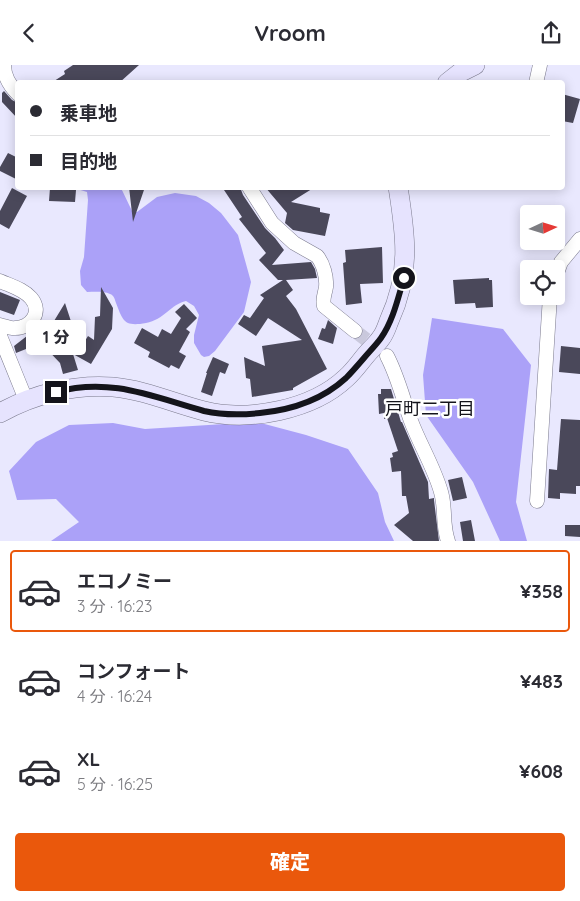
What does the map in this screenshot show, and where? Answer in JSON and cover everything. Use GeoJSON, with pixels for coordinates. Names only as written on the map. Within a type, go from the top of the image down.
{"type":"FeatureCollection","features":[{"type":"Feature","properties":{"kind":"street"},"geometry":{"type":"LineString","coordinates":[[4,65],[10,86],[15,92]]}},
{"type":"Feature","properties":{"kind":"street"},"geometry":{"type":"LineString","coordinates":[[450,80],[461,71],[475,65]]}},
{"type":"Feature","properties":{"kind":"street"},"geometry":{"type":"LineString","coordinates":[[537,80],[540,65]]}},
{"type":"Feature","properties":{"kind":"street"},"geometry":{"type":"LineString","coordinates":[[251,190],[272,223],[282,234],[317,256],[321,261],[326,286],[324,306],[355,331]]}},
{"type":"Feature","properties":{"kind":"street"},"geometry":{"type":"LineString","coordinates":[[0,413],[26,400],[67,389],[113,387],[138,391],[205,411],[224,414],[278,411],[300,406],[327,392],[346,378],[381,338],[394,311],[404,278],[406,254],[398,190]]}},
{"type":"Feature","properties":{"kind":"street"},"geometry":{"type":"LineString","coordinates":[[563,260],[580,239]]}},
{"type":"Feature","properties":{"kind":"street"},"geometry":{"type":"LineString","coordinates":[[0,281],[28,295],[35,305],[36,313],[33,320],[24,327],[14,329],[0,325]]}},
{"type":"Feature","properties":{"kind":"street"},"geometry":{"type":"LineString","coordinates":[[537,501],[549,305]]}},
{"type":"Feature","properties":{"kind":"street"},"geometry":{"type":"LineString","coordinates":[[0,336],[26,400]]}},
{"type":"Feature","properties":{"kind":"street"},"geometry":{"type":"LineString","coordinates":[[387,356],[396,372],[411,421],[441,492],[444,507],[444,528],[448,541]]}},
{"type":"Feature","properties":{"kind":"shaded area"},"geometry":{"type":"Polygon","coordinates":[[[80,190],[122,190],[132,211],[137,212],[157,197],[175,193],[196,196],[209,203],[221,213],[238,235],[251,282],[244,312],[215,351],[209,356],[204,357],[201,355],[194,343],[199,315],[194,306],[186,301],[176,305],[158,319],[146,323],[133,324],[125,321],[111,295],[102,292],[87,292],[81,285],[80,271],[84,257],[87,192],[80,190]]]}},
{"type":"Feature","properties":{"kind":"shaded area"},"geometry":{"type":"Polygon","coordinates":[[[432,318],[503,329],[531,365],[516,502],[527,541],[500,541],[473,482],[426,415],[423,375],[432,318]]]}},
{"type":"Feature","properties":{"kind":"shaded area"},"geometry":{"type":"Polygon","coordinates":[[[257,422],[348,449],[378,493],[385,522],[394,541],[51,541],[79,522],[56,499],[17,500],[9,471],[36,442],[69,425],[113,423],[145,429],[257,422]]]}},
{"type":"Feature","properties":{"kind":"building"},"geometry":{"type":"Polygon","coordinates":[[[73,65],[139,65],[122,80],[56,80],[65,74],[64,71],[73,65]]]}},
{"type":"Feature","properties":{"kind":"building"},"geometry":{"type":"Polygon","coordinates":[[[4,91],[15,102],[15,116],[2,102],[2,93],[4,91]]]}},
{"type":"Feature","properties":{"kind":"building"},"geometry":{"type":"Polygon","coordinates":[[[565,95],[580,99],[573,123],[565,122],[565,95]]]}},
{"type":"Feature","properties":{"kind":"building"},"geometry":{"type":"Polygon","coordinates":[[[8,153],[15,156],[15,178],[0,171],[0,167],[8,153]]]}},
{"type":"Feature","properties":{"kind":"building"},"geometry":{"type":"Polygon","coordinates":[[[12,188],[27,196],[9,229],[0,224],[0,211],[12,188]]]}},
{"type":"Feature","properties":{"kind":"building"},"geometry":{"type":"Polygon","coordinates":[[[50,190],[76,190],[75,202],[49,201],[50,190]]]}},
{"type":"Feature","properties":{"kind":"building"},"geometry":{"type":"Polygon","coordinates":[[[129,190],[144,190],[133,222],[129,190]]]}},
{"type":"Feature","properties":{"kind":"building"},"geometry":{"type":"Polygon","coordinates":[[[224,190],[241,190],[265,228],[284,250],[272,265],[311,262],[315,269],[317,278],[286,280],[293,290],[286,296],[296,309],[327,369],[293,388],[293,390],[252,397],[250,379],[246,378],[244,357],[265,366],[262,346],[302,340],[268,318],[256,336],[238,324],[244,315],[250,318],[264,298],[260,295],[283,280],[278,280],[259,260],[266,253],[239,219],[242,217],[224,190]]]}},
{"type":"Feature","properties":{"kind":"building"},"geometry":{"type":"Polygon","coordinates":[[[268,190],[310,190],[291,202],[320,208],[320,212],[330,214],[325,236],[293,230],[285,223],[287,213],[268,190]]]}},
{"type":"Feature","properties":{"kind":"building"},"geometry":{"type":"Polygon","coordinates":[[[382,247],[383,283],[360,284],[362,303],[346,305],[343,263],[346,262],[345,250],[382,247]]]}},
{"type":"Feature","properties":{"kind":"building"},"geometry":{"type":"Polygon","coordinates":[[[489,278],[489,280],[492,280],[493,307],[476,308],[475,303],[455,304],[453,280],[489,278]]]}},
{"type":"Feature","properties":{"kind":"building"},"geometry":{"type":"Polygon","coordinates":[[[101,287],[113,308],[112,329],[91,364],[73,354],[78,370],[63,374],[60,363],[41,343],[16,353],[14,346],[36,329],[40,328],[43,331],[54,321],[65,303],[80,349],[88,336],[94,340],[95,317],[100,316],[101,287]]]}},
{"type":"Feature","properties":{"kind":"building"},"geometry":{"type":"Polygon","coordinates":[[[0,292],[20,300],[14,315],[0,310],[0,292]]]}},
{"type":"Feature","properties":{"kind":"building"},"geometry":{"type":"Polygon","coordinates":[[[184,304],[197,318],[186,329],[190,332],[179,352],[186,356],[179,369],[171,365],[169,368],[148,357],[150,352],[134,343],[142,328],[158,337],[162,329],[171,334],[181,318],[175,312],[184,304]]]}},
{"type":"Feature","properties":{"kind":"building"},"geometry":{"type":"Polygon","coordinates":[[[328,320],[337,328],[333,344],[318,339],[322,328],[325,329],[328,320]]]}},
{"type":"Feature","properties":{"kind":"building"},"geometry":{"type":"Polygon","coordinates":[[[561,346],[580,348],[580,374],[559,372],[561,346]]]}},
{"type":"Feature","properties":{"kind":"building"},"geometry":{"type":"Polygon","coordinates":[[[213,357],[229,364],[225,374],[220,372],[212,396],[201,392],[213,357]]]}},
{"type":"Feature","properties":{"kind":"building"},"geometry":{"type":"Polygon","coordinates":[[[381,389],[391,389],[401,422],[428,482],[429,499],[434,498],[439,541],[413,541],[394,525],[409,513],[406,496],[402,496],[401,471],[392,472],[390,458],[393,457],[392,453],[398,451],[387,418],[384,419],[384,413],[379,414],[378,394],[381,394],[381,389]]]}},
{"type":"Feature","properties":{"kind":"building"},"geometry":{"type":"Polygon","coordinates":[[[561,419],[580,420],[580,486],[576,486],[576,494],[560,493],[560,499],[548,498],[549,469],[557,470],[561,419]]]}},
{"type":"Feature","properties":{"kind":"building"},"geometry":{"type":"Polygon","coordinates":[[[462,477],[467,498],[453,501],[448,480],[462,477]]]}},
{"type":"Feature","properties":{"kind":"building"},"geometry":{"type":"Polygon","coordinates":[[[471,520],[475,541],[463,541],[460,522],[471,520]]]}},
{"type":"Feature","properties":{"kind":"building"},"geometry":{"type":"Polygon","coordinates":[[[565,525],[580,525],[580,537],[565,536],[565,525]]]}},
{"type":"Feature","properties":{"kind":"tunnel"},"geometry":{"type":"LineString","coordinates":[[355,331],[381,351]]}},
{"type":"Feature","properties":{"kind":"district","name":"戸町二丁目"},"geometry":{"type":"Point","coordinates":[430,409]}},
{"type":"Feature","properties":{"kind":"route"},"geometry":{"type":"LineString","coordinates":[[56,392],[67,389],[113,387],[155,395],[205,411],[224,414],[264,413],[300,406],[327,392],[346,378],[381,338],[394,311],[404,278]]}}]}
